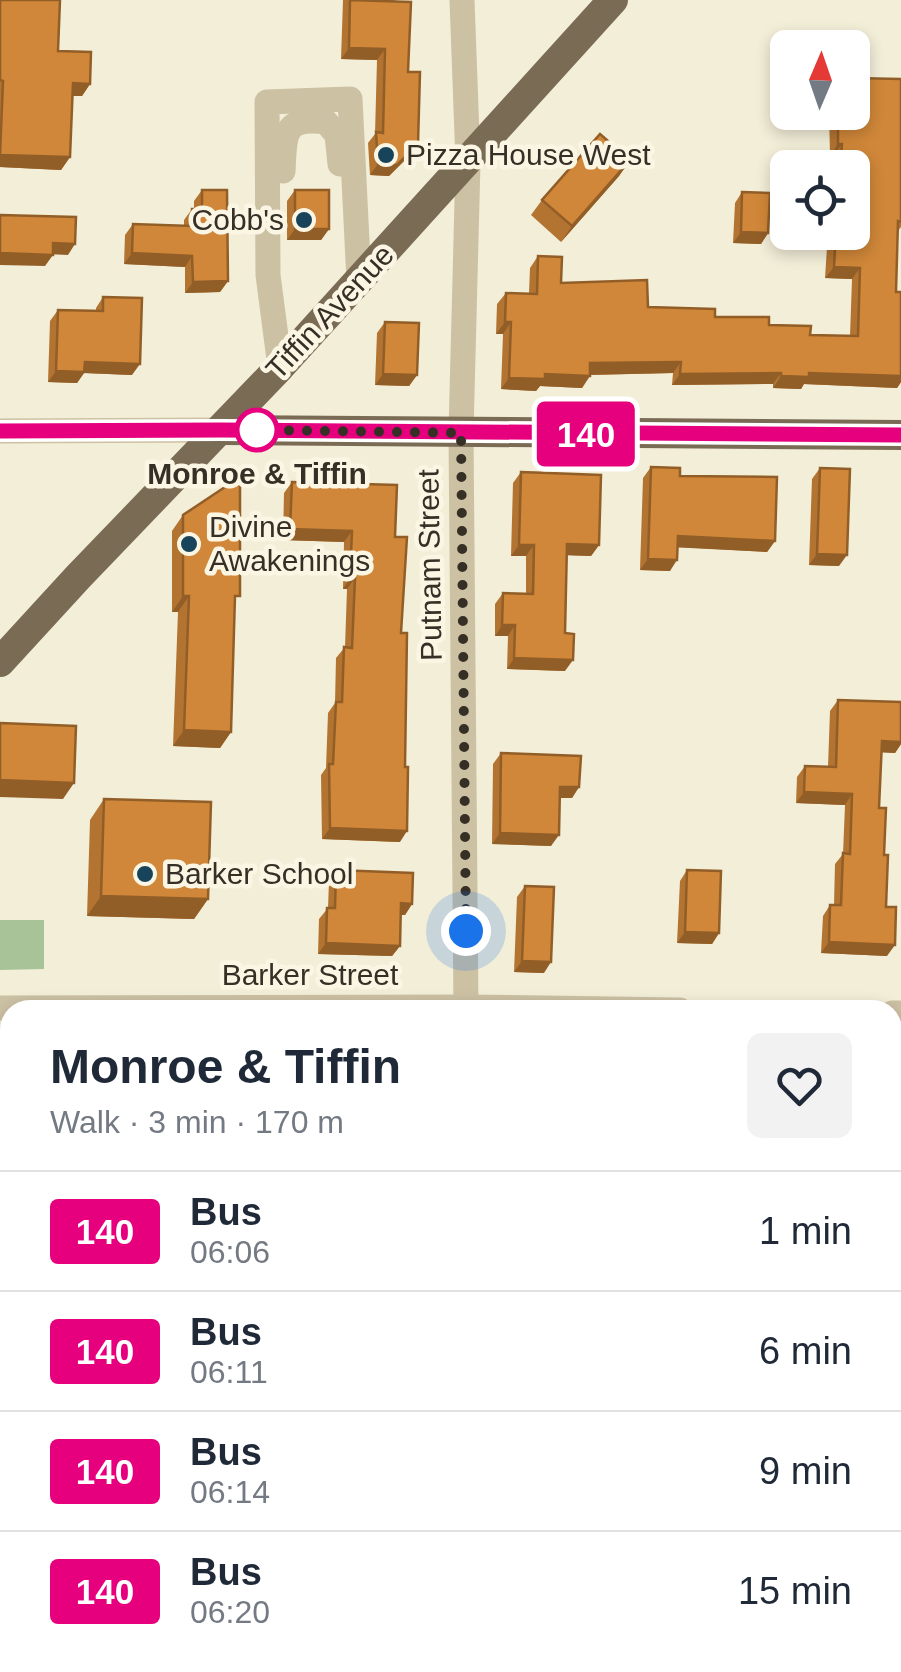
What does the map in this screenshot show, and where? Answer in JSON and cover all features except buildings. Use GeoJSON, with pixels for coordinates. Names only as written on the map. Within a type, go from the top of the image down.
{"type":"FeatureCollection","features":[{"type":"Feature","properties":{"kind":"main road","name":"Tiffin Avenue"},"geometry":{"type":"LineString","coordinates":[[0,662],[280,367],[613,0]]}},
{"type":"Feature","properties":{"kind":"main road"},"geometry":{"type":"LineString","coordinates":[[220,430],[901,435]]}},
{"type":"Feature","properties":{"kind":"street","name":"Putnam Street"},"geometry":{"type":"LineString","coordinates":[[462,0],[468,162],[461,433],[466,1000]]}},
{"type":"Feature","properties":{"kind":"street"},"geometry":{"type":"LineString","coordinates":[[280,367],[268,275],[267,102],[350,99],[359,281]]}},
{"type":"Feature","properties":{"kind":"street"},"geometry":{"type":"LineString","coordinates":[[0,431],[220,430]]}},
{"type":"Feature","properties":{"kind":"green space"},"geometry":{"type":"Polygon","coordinates":[[[0,920],[44,920],[44,969],[0,970],[0,920]]]}},
{"type":"Feature","properties":{"kind":"bus line","name":"140"},"geometry":{"type":"LineString","coordinates":[[0,431],[901,435]]}},
{"type":"Feature","properties":{"kind":"place","name":"Pizza House West"},"geometry":{"type":"Point","coordinates":[386,155]}},
{"type":"Feature","properties":{"kind":"place","name":"Cobb's"},"geometry":{"type":"Point","coordinates":[304,220]}},
{"type":"Feature","properties":{"kind":"place","name":"Monroe & Tiffin"},"geometry":{"type":"Point","coordinates":[257,430]}},
{"type":"Feature","properties":{"kind":"place","name":"Divine Awakenings"},"geometry":{"type":"Point","coordinates":[189,544]}},
{"type":"Feature","properties":{"kind":"place","name":"Barker School"},"geometry":{"type":"Point","coordinates":[145,874]}},
{"type":"Feature","properties":{"kind":"route"},"geometry":{"type":"LineString","coordinates":[[257,430],[461,433],[466,931]]}}]}
